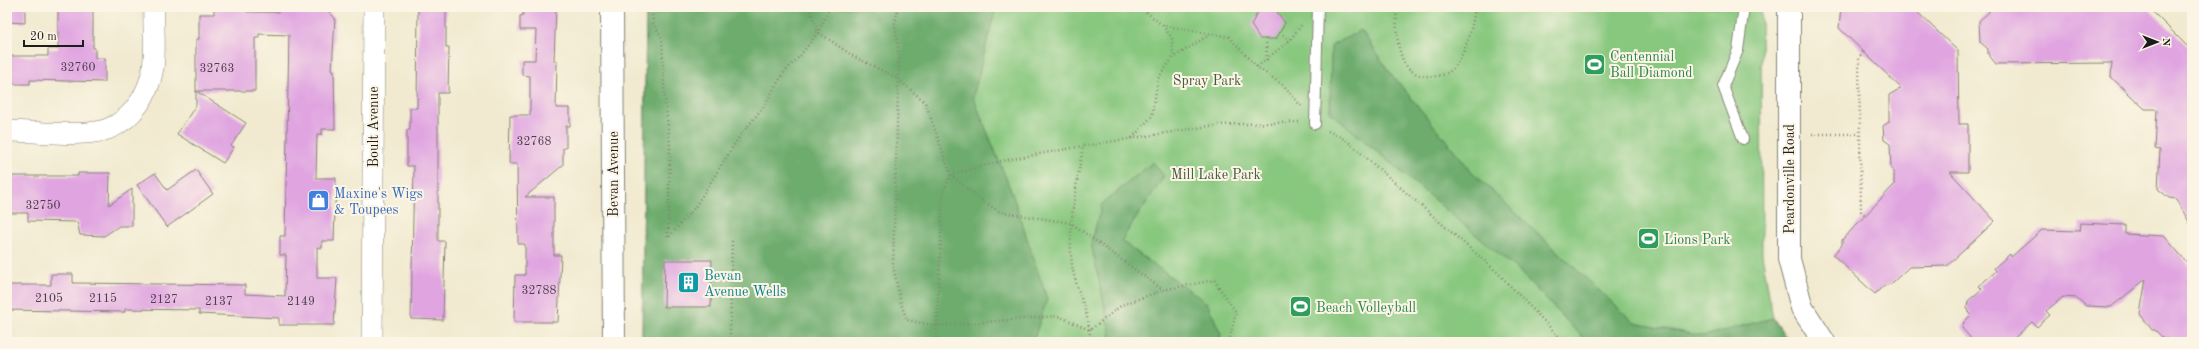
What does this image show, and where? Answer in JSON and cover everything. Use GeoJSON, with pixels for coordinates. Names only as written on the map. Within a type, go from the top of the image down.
{"type":"FeatureCollection","features":[{"type":"Feature","properties":{"kind":"main road","name":"Bevan Avenue"},"geometry":{"type":"LineString","coordinates":[[612,7],[614,342]]}},
{"type":"Feature","properties":{"kind":"main road","name":"Peardonville Road"},"geometry":{"type":"LineString","coordinates":[[1788,7],[1788,259],[1802,308],[1824,342]]}},
{"type":"Feature","properties":{"kind":"street"},"geometry":{"type":"LineString","coordinates":[[7,131],[83,133],[107,129],[130,114],[146,95],[153,68],[154,7]]}},
{"type":"Feature","properties":{"kind":"street","name":"Boult Avenue"},"geometry":{"type":"LineString","coordinates":[[372,342],[374,7]]}},
{"type":"Feature","properties":{"kind":"lane"},"geometry":{"type":"LineString","coordinates":[[1315,124],[1318,7]]}},
{"type":"Feature","properties":{"kind":"lane"},"geometry":{"type":"LineString","coordinates":[[1743,139],[1723,86],[1738,50],[1744,7]]}},
{"type":"Feature","properties":{"kind":"path"},"geometry":{"type":"LineString","coordinates":[[651,7],[653,23],[662,38],[664,89],[670,146],[668,238],[696,207],[741,134],[763,108],[782,75],[800,56],[818,32],[830,7]]}},
{"type":"Feature","properties":{"kind":"path"},"geometry":{"type":"LineString","coordinates":[[809,7],[818,32],[853,56],[897,78],[925,102],[951,175],[977,197],[1000,212],[1071,223],[1163,290]]}},
{"type":"Feature","properties":{"kind":"path"},"geometry":{"type":"LineString","coordinates":[[898,7],[895,23],[899,56],[897,78],[893,266],[900,304],[907,320],[937,326],[1058,316],[1090,330]]}},
{"type":"Feature","properties":{"kind":"path"},"geometry":{"type":"LineString","coordinates":[[1140,7],[1162,25],[1172,39],[1173,58]]}},
{"type":"Feature","properties":{"kind":"path"},"geometry":{"type":"LineString","coordinates":[[1396,7],[1396,19],[1404,62],[1415,74],[1433,77],[1449,72],[1462,56],[1475,7]]}},
{"type":"Feature","properties":{"kind":"path"},"geometry":{"type":"LineString","coordinates":[[1257,67],[1289,41],[1307,18]]}},
{"type":"Feature","properties":{"kind":"path"},"geometry":{"type":"LineString","coordinates":[[1162,25],[1230,37],[1257,67],[1284,86],[1315,124]]}},
{"type":"Feature","properties":{"kind":"path"},"geometry":{"type":"LineString","coordinates":[[1280,32],[1289,41]]}},
{"type":"Feature","properties":{"kind":"path"},"geometry":{"type":"LineString","coordinates":[[1132,139],[1152,116],[1158,79],[1173,58],[1212,33]]}},
{"type":"Feature","properties":{"kind":"path"},"geometry":{"type":"LineString","coordinates":[[1266,39],[1267,60]]}},
{"type":"Feature","properties":{"kind":"path"},"geometry":{"type":"LineString","coordinates":[[1863,52],[1859,58],[1861,211],[1866,216]]}},
{"type":"Feature","properties":{"kind":"path"},"geometry":{"type":"LineString","coordinates":[[936,342],[943,192],[951,175],[1001,161],[1083,146],[1216,125],[1283,121],[1315,124],[1346,140],[1497,272],[1564,342]]}},
{"type":"Feature","properties":{"kind":"path"},"geometry":{"type":"LineString","coordinates":[[1812,134],[1860,134]]}},
{"type":"Feature","properties":{"kind":"path"},"geometry":{"type":"LineString","coordinates":[[1083,146],[1071,223],[1072,265],[1090,330],[1090,342]]}},
{"type":"Feature","properties":{"kind":"path"},"geometry":{"type":"LineString","coordinates":[[730,342],[732,238]]}},
{"type":"Feature","properties":{"kind":"path"},"geometry":{"type":"LineString","coordinates":[[1090,330],[1122,305],[1163,290],[1214,280],[1236,312],[1229,342]]}},
{"type":"Feature","properties":{"kind":"green space","name":"Mill Lake Park"},"geometry":{"type":"Polygon","coordinates":[[[646,7],[1761,7],[1762,254],[1773,318],[1789,342],[642,342],[646,7]]]}},
{"type":"Feature","properties":{"kind":"green space"},"geometry":{"type":"Polygon","coordinates":[[[646,7],[996,7],[973,97],[1012,193],[1047,299],[1033,342],[642,342],[646,7]]]}},
{"type":"Feature","properties":{"kind":"green space"},"geometry":{"type":"Polygon","coordinates":[[[1361,30],[1388,70],[1473,173],[1634,323],[1703,336],[1773,318],[1789,342],[1587,342],[1520,272],[1330,112],[1331,46],[1361,30]]]}},
{"type":"Feature","properties":{"kind":"green space"},"geometry":{"type":"Polygon","coordinates":[[[1153,162],[1164,176],[1121,241],[1207,303],[1221,334],[1219,342],[1112,342],[1091,243],[1102,204],[1153,162]]]}},
{"type":"Feature","properties":{"kind":"building"},"geometry":{"type":"Polygon","coordinates":[[[7,7],[25,7],[25,23],[7,22],[7,7]]]}},
{"type":"Feature","properties":{"kind":"building"},"geometry":{"type":"Polygon","coordinates":[[[58,7],[93,7],[93,48],[95,48],[95,58],[105,58],[105,82],[30,80],[30,84],[7,84],[7,56],[48,56],[48,49],[58,49],[58,7]]]}},
{"type":"Feature","properties":{"kind":"building"},"geometry":{"type":"Polygon","coordinates":[[[214,7],[247,7],[247,12],[279,12],[280,8],[324,7],[335,18],[332,70],[334,70],[335,129],[322,129],[322,134],[317,134],[316,178],[336,178],[334,241],[322,241],[322,248],[317,247],[317,278],[337,278],[334,325],[279,325],[279,318],[199,314],[199,310],[125,309],[125,312],[7,310],[7,285],[51,285],[51,274],[73,274],[73,283],[245,285],[245,294],[285,296],[286,255],[280,255],[280,236],[285,236],[289,35],[259,34],[259,38],[255,38],[255,91],[196,91],[196,39],[199,39],[199,14],[214,14],[214,7]]]}},
{"type":"Feature","properties":{"kind":"building"},"geometry":{"type":"Polygon","coordinates":[[[418,7],[446,7],[446,47],[449,47],[448,93],[438,93],[438,241],[445,241],[443,320],[411,319],[414,166],[407,166],[407,130],[410,130],[410,108],[417,108],[418,7]]]}},
{"type":"Feature","properties":{"kind":"building"},"geometry":{"type":"Polygon","coordinates":[[[523,7],[556,7],[554,61],[557,61],[556,108],[570,108],[570,126],[566,126],[566,148],[563,148],[563,165],[525,197],[554,197],[554,255],[561,255],[558,322],[514,322],[515,275],[525,275],[525,244],[518,244],[517,164],[509,164],[510,115],[530,115],[530,76],[522,75],[522,60],[535,60],[536,30],[520,30],[520,16],[523,15],[523,7]]]}},
{"type":"Feature","properties":{"kind":"building"},"geometry":{"type":"Polygon","coordinates":[[[1841,7],[1912,7],[1958,51],[1959,124],[1968,124],[1968,172],[1950,172],[1995,221],[1947,266],[1909,267],[1891,284],[1883,286],[1875,294],[1833,255],[1842,245],[1842,240],[1894,185],[1894,172],[1891,169],[1890,144],[1884,140],[1883,126],[1889,122],[1889,95],[1901,88],[1839,28],[1841,7]]]}},
{"type":"Feature","properties":{"kind":"building"},"geometry":{"type":"Polygon","coordinates":[[[1989,7],[2148,7],[2192,51],[2192,227],[2176,199],[2169,198],[2158,189],[2160,150],[2155,149],[2157,109],[2145,109],[2111,77],[2112,63],[1996,64],[1988,54],[1988,49],[1980,42],[1979,21],[1989,12],[1989,7]]]}},
{"type":"Feature","properties":{"kind":"building"},"geometry":{"type":"Polygon","coordinates":[[[1275,9],[1285,23],[1276,39],[1260,39],[1251,25],[1259,10],[1275,9]]]}},
{"type":"Feature","properties":{"kind":"building"},"geometry":{"type":"Polygon","coordinates":[[[196,91],[246,123],[231,146],[234,147],[223,163],[177,134],[196,105],[196,91]]]}},
{"type":"Feature","properties":{"kind":"building"},"geometry":{"type":"Polygon","coordinates":[[[196,170],[213,194],[167,227],[137,185],[155,173],[167,190],[196,170]]]}},
{"type":"Feature","properties":{"kind":"building"},"geometry":{"type":"Polygon","coordinates":[[[78,173],[110,173],[109,205],[132,189],[132,226],[119,226],[104,236],[80,235],[77,222],[28,221],[28,213],[7,213],[7,176],[78,176],[78,173]]]}},
{"type":"Feature","properties":{"kind":"building"},"geometry":{"type":"Polygon","coordinates":[[[2080,223],[2125,225],[2125,234],[2164,236],[2192,268],[2192,342],[2171,342],[2168,339],[2164,339],[2155,330],[2152,330],[2140,314],[2146,279],[2111,307],[2086,306],[2077,298],[2063,297],[2046,311],[2050,315],[2037,327],[2032,322],[2010,342],[1974,342],[1962,328],[1964,322],[1971,315],[1967,308],[1968,301],[1982,289],[1979,286],[1996,271],[1994,268],[2010,254],[2011,257],[2042,230],[2079,231],[2080,223]]]}},
{"type":"Feature","properties":{"kind":"building","name":"Bevan Avenue Wells"},"geometry":{"type":"Polygon","coordinates":[[[665,260],[712,260],[711,307],[664,307],[665,260]]]}},
{"type":"Feature","properties":{"kind":"place","name":"Centennial Ball Diamond"},"geometry":{"type":"Point","coordinates":[1595,64]}},
{"type":"Feature","properties":{"kind":"place","name":"Maxine's Wigs & Toupees"},"geometry":{"type":"Point","coordinates":[319,201]}},
{"type":"Feature","properties":{"kind":"place","name":"Lions Park"},"geometry":{"type":"Point","coordinates":[1649,239]}},
{"type":"Feature","properties":{"kind":"place","name":"Bevan Avenue Wells"},"geometry":{"type":"Point","coordinates":[688,283]}},
{"type":"Feature","properties":{"kind":"place","name":"Beach Volleyball"},"geometry":{"type":"Point","coordinates":[1300,307]}},
{"type":"Feature","properties":{"kind":"park label","name":"Spray Park"},"geometry":{"type":"Point","coordinates":[1207,80]}}]}
